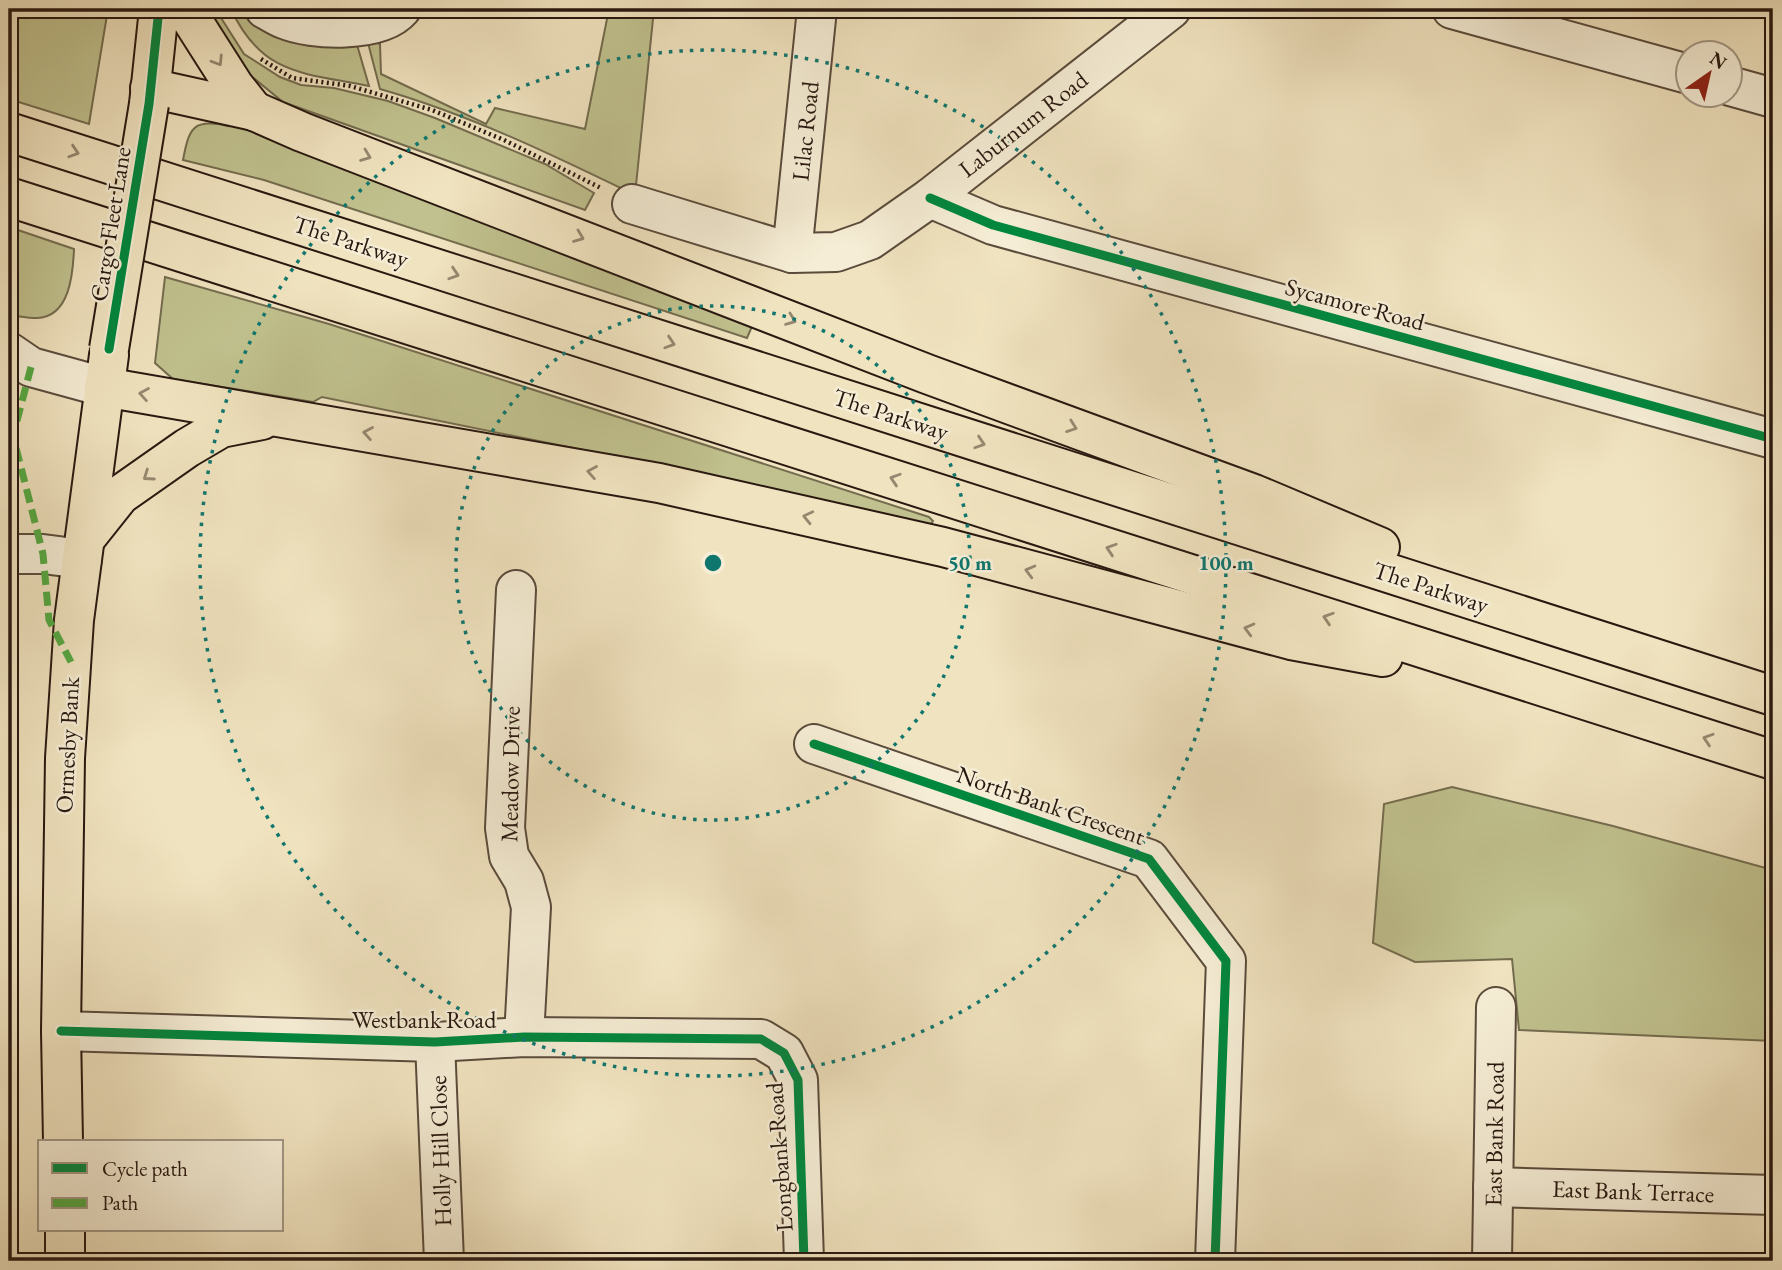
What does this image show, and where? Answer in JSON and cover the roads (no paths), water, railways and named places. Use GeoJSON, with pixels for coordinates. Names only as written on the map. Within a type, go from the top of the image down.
{"type":"FeatureCollection","features":[{"type":"Feature","properties":{"kind":"main road","name":"Cargo Fleet Lane"},"geometry":{"type":"LineString","coordinates":[[109,349],[149,96],[159,9]]}},
{"type":"Feature","properties":{"kind":"main road"},"geometry":{"type":"LineString","coordinates":[[185,9],[234,86],[254,111]]}},
{"type":"Feature","properties":{"kind":"main road"},"geometry":{"type":"LineString","coordinates":[[149,96],[254,111],[927,374],[1254,494],[1604,642]]}},
{"type":"Feature","properties":{"kind":"main road","name":"The Parkway"},"geometry":{"type":"LineString","coordinates":[[9,132],[1773,696]]}},
{"type":"Feature","properties":{"kind":"main road"},"geometry":{"type":"LineString","coordinates":[[9,197],[1773,760]]}},
{"type":"Feature","properties":{"kind":"main road","name":"Ormesby Bank"},"geometry":{"type":"LineString","coordinates":[[63,1140],[61,1031],[65,758],[74,620],[109,349]]}},
{"type":"Feature","properties":{"kind":"main road"},"geometry":{"type":"LineString","coordinates":[[104,387],[659,484],[943,547],[1291,640],[1533,684]]}},
{"type":"Feature","properties":{"kind":"main road"},"geometry":{"type":"LineString","coordinates":[[84,549],[120,495],[187,448],[221,428],[275,417]]}},
{"type":"Feature","properties":{"kind":"main road"},"geometry":{"type":"LineString","coordinates":[[65,1232],[65,1261]]}},
{"type":"Feature","properties":{"kind":"street"},"geometry":{"type":"LineString","coordinates":[[265,9],[286,21],[338,28],[367,26],[396,15],[401,9]]}},
{"type":"Feature","properties":{"kind":"street","name":"Lilac Road"},"geometry":{"type":"LineString","coordinates":[[792,253],[817,9]]}},
{"type":"Feature","properties":{"kind":"street","name":"Laburnum Road"},"geometry":{"type":"LineString","coordinates":[[632,204],[792,253],[836,252],[870,240],[930,198],[1171,9]]}},
{"type":"Feature","properties":{"kind":"street"},"geometry":{"type":"LineString","coordinates":[[1452,9],[1674,70]]}},
{"type":"Feature","properties":{"kind":"street"},"geometry":{"type":"LineString","coordinates":[[1744,90],[1773,98]]}},
{"type":"Feature","properties":{"kind":"street","name":"Sycamore Road"},"geometry":{"type":"LineString","coordinates":[[930,198],[993,225],[1773,439]]}},
{"type":"Feature","properties":{"kind":"street"},"geometry":{"type":"LineString","coordinates":[[9,352],[31,367],[104,387]]}},
{"type":"Feature","properties":{"kind":"street"},"geometry":{"type":"LineString","coordinates":[[9,554],[43,554],[84,549]]}},
{"type":"Feature","properties":{"kind":"street","name":"Meadow Drive"},"geometry":{"type":"LineString","coordinates":[[516,590],[505,828],[509,856],[524,881],[531,907],[524,1037]]}},
{"type":"Feature","properties":{"kind":"street","name":"North Bank Crescent"},"geometry":{"type":"LineString","coordinates":[[814,744],[1149,859],[1226,961],[1215,1261]]}},
{"type":"Feature","properties":{"kind":"street","name":"East Bank Road"},"geometry":{"type":"LineString","coordinates":[[1492,1261],[1496,1007]]}},
{"type":"Feature","properties":{"kind":"street","name":"Westbank Road"},"geometry":{"type":"LineString","coordinates":[[61,1031],[435,1042],[524,1037],[761,1040],[784,1053]]}},
{"type":"Feature","properties":{"kind":"street","name":"Holly Hill Close"},"geometry":{"type":"LineString","coordinates":[[435,1042],[444,1261]]}},
{"type":"Feature","properties":{"kind":"street","name":"Longbank Road"},"geometry":{"type":"LineString","coordinates":[[784,1053],[798,1080],[804,1261]]}},
{"type":"Feature","properties":{"kind":"street","name":"East Bank Terrace"},"geometry":{"type":"LineString","coordinates":[[1493,1187],[1773,1195]]}}]}
